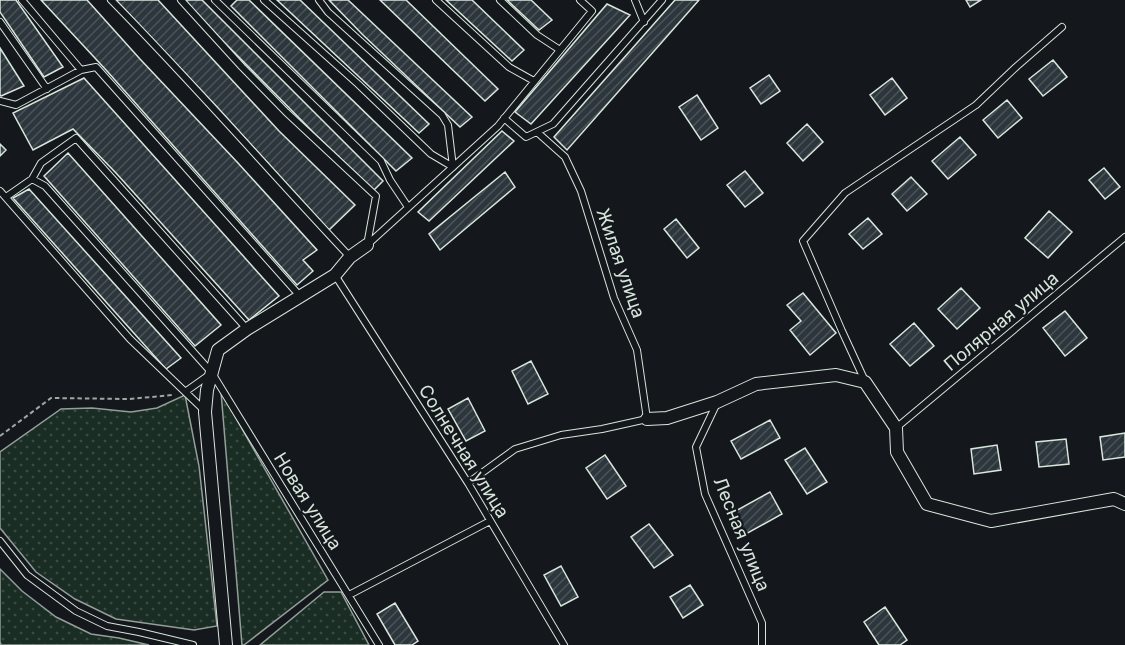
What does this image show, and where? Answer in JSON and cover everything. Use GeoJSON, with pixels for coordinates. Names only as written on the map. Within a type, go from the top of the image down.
{"type":"FeatureCollection","features":[{"type":"Feature","properties":{"kind":"street"},"geometry":{"type":"LineString","coordinates":[[226,645],[206,412],[207,390],[218,350],[247,329],[335,275],[350,257],[367,245]]}},
{"type":"Feature","properties":{"kind":"street"},"geometry":{"type":"LineString","coordinates":[[647,419],[667,418],[717,402],[756,384],[836,375],[866,382],[896,428],[897,452],[927,504],[992,521],[1114,500],[1125,504]]}},
{"type":"Feature","properties":{"kind":"lane"},"geometry":{"type":"LineString","coordinates":[[22,0],[81,70]]}},
{"type":"Feature","properties":{"kind":"lane"},"geometry":{"type":"LineString","coordinates":[[111,0],[350,257]]}},
{"type":"Feature","properties":{"kind":"lane"},"geometry":{"type":"LineString","coordinates":[[181,0],[242,68],[376,196],[367,245]]}},
{"type":"Feature","properties":{"kind":"lane"},"geometry":{"type":"LineString","coordinates":[[215,0],[381,161],[390,180],[408,207]]}},
{"type":"Feature","properties":{"kind":"lane"},"geometry":{"type":"LineString","coordinates":[[264,0],[358,84],[430,154],[453,167]]}},
{"type":"Feature","properties":{"kind":"lane"},"geometry":{"type":"LineString","coordinates":[[319,0],[328,12],[442,115],[448,125],[453,167]]}},
{"type":"Feature","properties":{"kind":"lane"},"geometry":{"type":"LineString","coordinates":[[436,0],[509,67],[534,81]]}},
{"type":"Feature","properties":{"kind":"lane"},"geometry":{"type":"LineString","coordinates":[[500,0],[537,35],[560,50]]}},
{"type":"Feature","properties":{"kind":"lane"},"geometry":{"type":"LineString","coordinates":[[367,245],[498,126],[592,11],[580,0]]}},
{"type":"Feature","properties":{"kind":"lane"},"geometry":{"type":"LineString","coordinates":[[635,0],[644,21]]}},
{"type":"Feature","properties":{"kind":"lane"},"geometry":{"type":"LineString","coordinates":[[504,118],[526,137],[553,124],[662,0]]}},
{"type":"Feature","properties":{"kind":"lane"},"geometry":{"type":"LineString","coordinates":[[0,22],[47,89]]}},
{"type":"Feature","properties":{"kind":"lane"},"geometry":{"type":"LineString","coordinates":[[866,382],[803,241],[845,193],[976,105],[1062,27]]}},
{"type":"Feature","properties":{"kind":"lane"},"geometry":{"type":"LineString","coordinates":[[0,101],[16,105],[81,70],[96,67],[300,296]]}},
{"type":"Feature","properties":{"kind":"lane","name":"Жилая улица"},"geometry":{"type":"LineString","coordinates":[[537,132],[565,157],[581,191],[614,298],[637,350],[647,419]]}},
{"type":"Feature","properties":{"kind":"lane"},"geometry":{"type":"LineString","coordinates":[[6,197],[32,179],[42,164],[76,138],[247,329]]}},
{"type":"Feature","properties":{"kind":"lane","name":"Новая улица"},"geometry":{"type":"LineString","coordinates":[[32,179],[45,186],[212,374],[379,645]]}},
{"type":"Feature","properties":{"kind":"lane"},"geometry":{"type":"LineString","coordinates":[[0,191],[130,339],[206,412]]}},
{"type":"Feature","properties":{"kind":"lane","name":"Полярная улица"},"geometry":{"type":"LineString","coordinates":[[896,428],[1125,237]]}},
{"type":"Feature","properties":{"kind":"lane","name":"Солнечная улица"},"geometry":{"type":"LineString","coordinates":[[335,275],[468,483],[564,645]]}},
{"type":"Feature","properties":{"kind":"lane"},"geometry":{"type":"LineString","coordinates":[[185,392],[212,374]]}},
{"type":"Feature","properties":{"kind":"lane","name":"Лесная улица"},"geometry":{"type":"LineString","coordinates":[[717,402],[696,447],[700,470],[705,494],[762,622],[762,645]]}},
{"type":"Feature","properties":{"kind":"lane"},"geometry":{"type":"LineString","coordinates":[[468,483],[515,449],[561,435],[647,419]]}},
{"type":"Feature","properties":{"kind":"lane"},"geometry":{"type":"LineString","coordinates":[[349,596],[490,521]]}},
{"type":"Feature","properties":{"kind":"lane"},"geometry":{"type":"LineString","coordinates":[[0,541],[27,574],[75,611],[107,626],[193,645]]}},
{"type":"Feature","properties":{"kind":"path"},"geometry":{"type":"LineString","coordinates":[[0,436],[51,398],[169,397],[185,392]]}},
{"type":"Feature","properties":{"kind":"green space"},"geometry":{"type":"Polygon","coordinates":[[[221,392],[328,580],[244,645],[242,645],[221,392]]]}},
{"type":"Feature","properties":{"kind":"green space"},"geometry":{"type":"Polygon","coordinates":[[[185,395],[199,466],[217,626],[194,630],[116,619],[75,599],[36,572],[0,528],[0,452],[61,409],[92,408],[131,412],[157,408],[185,395]]]}},
{"type":"Feature","properties":{"kind":"green space"},"geometry":{"type":"Polygon","coordinates":[[[0,569],[22,591],[56,617],[91,634],[149,645],[0,645],[0,569]]]}},
{"type":"Feature","properties":{"kind":"green space"},"geometry":{"type":"Polygon","coordinates":[[[324,592],[341,592],[369,645],[260,645],[324,592]]]}},
{"type":"Feature","properties":{"kind":"building"},"geometry":{"type":"Polygon","coordinates":[[[0,0],[16,0],[63,67],[44,77],[0,12],[0,0]]]}},
{"type":"Feature","properties":{"kind":"building"},"geometry":{"type":"Polygon","coordinates":[[[41,0],[87,0],[317,250],[303,260],[313,271],[297,285],[41,0]]]}},
{"type":"Feature","properties":{"kind":"building"},"geometry":{"type":"Polygon","coordinates":[[[116,0],[158,0],[279,131],[355,205],[329,230],[116,0]]]}},
{"type":"Feature","properties":{"kind":"building"},"geometry":{"type":"Polygon","coordinates":[[[185,0],[202,0],[383,181],[374,190],[315,134],[185,0]]]}},
{"type":"Feature","properties":{"kind":"building"},"geometry":{"type":"Polygon","coordinates":[[[237,0],[249,0],[412,158],[396,171],[231,6],[237,0]]]}},
{"type":"Feature","properties":{"kind":"building"},"geometry":{"type":"Polygon","coordinates":[[[277,0],[300,0],[429,124],[419,133],[277,0]]]}},
{"type":"Feature","properties":{"kind":"building"},"geometry":{"type":"Polygon","coordinates":[[[329,0],[348,0],[472,117],[460,127],[329,0]]]}},
{"type":"Feature","properties":{"kind":"building"},"geometry":{"type":"Polygon","coordinates":[[[380,0],[406,0],[498,89],[485,101],[380,0]]]}},
{"type":"Feature","properties":{"kind":"building"},"geometry":{"type":"Polygon","coordinates":[[[446,0],[472,0],[524,50],[512,61],[446,0]]]}},
{"type":"Feature","properties":{"kind":"building"},"geometry":{"type":"Polygon","coordinates":[[[507,0],[531,0],[552,20],[539,30],[507,0]]]}},
{"type":"Feature","properties":{"kind":"building"},"geometry":{"type":"Polygon","coordinates":[[[675,0],[699,0],[567,150],[554,137],[675,0]]]}},
{"type":"Feature","properties":{"kind":"building"},"geometry":{"type":"Polygon","coordinates":[[[966,0],[981,0],[970,7],[966,0]]]}},
{"type":"Feature","properties":{"kind":"building"},"geometry":{"type":"Polygon","coordinates":[[[607,4],[630,15],[531,124],[515,112],[607,4]]]}},
{"type":"Feature","properties":{"kind":"building"},"geometry":{"type":"Polygon","coordinates":[[[0,48],[24,86],[1,96],[0,95],[0,48]]]}},
{"type":"Feature","properties":{"kind":"building"},"geometry":{"type":"Polygon","coordinates":[[[1053,60],[1067,77],[1043,96],[1029,79],[1053,60]]]}},
{"type":"Feature","properties":{"kind":"building"},"geometry":{"type":"Polygon","coordinates":[[[769,75],[780,91],[761,104],[750,88],[769,75]]]}},
{"type":"Feature","properties":{"kind":"building"},"geometry":{"type":"Polygon","coordinates":[[[84,78],[279,296],[249,320],[116,173],[73,129],[33,150],[13,113],[84,78]]]}},
{"type":"Feature","properties":{"kind":"building"},"geometry":{"type":"Polygon","coordinates":[[[892,78],[907,98],[885,115],[870,95],[892,78]]]}},
{"type":"Feature","properties":{"kind":"building"},"geometry":{"type":"Polygon","coordinates":[[[697,95],[718,128],[701,140],[679,107],[697,95]]]}},
{"type":"Feature","properties":{"kind":"building"},"geometry":{"type":"Polygon","coordinates":[[[1007,100],[1022,118],[998,138],[983,120],[1007,100]]]}},
{"type":"Feature","properties":{"kind":"building"},"geometry":{"type":"Polygon","coordinates":[[[807,124],[823,142],[803,161],[787,143],[807,124]]]}},
{"type":"Feature","properties":{"kind":"building"},"geometry":{"type":"Polygon","coordinates":[[[502,131],[514,141],[429,221],[418,212],[502,131]]]}},
{"type":"Feature","properties":{"kind":"building"},"geometry":{"type":"Polygon","coordinates":[[[960,137],[976,155],[948,179],[932,161],[960,137]]]}},
{"type":"Feature","properties":{"kind":"building"},"geometry":{"type":"Polygon","coordinates":[[[0,144],[6,150],[0,156],[0,144]]]}},
{"type":"Feature","properties":{"kind":"building"},"geometry":{"type":"Polygon","coordinates":[[[68,153],[221,325],[195,346],[44,176],[68,153]]]}},
{"type":"Feature","properties":{"kind":"building"},"geometry":{"type":"Polygon","coordinates":[[[1104,168],[1120,187],[1105,199],[1089,180],[1104,168]]]}},
{"type":"Feature","properties":{"kind":"building"},"geometry":{"type":"Polygon","coordinates":[[[745,171],[763,193],[745,207],[727,185],[745,171]]]}},
{"type":"Feature","properties":{"kind":"building"},"geometry":{"type":"Polygon","coordinates":[[[505,172],[515,187],[440,250],[429,234],[505,172]]]}},
{"type":"Feature","properties":{"kind":"building"},"geometry":{"type":"Polygon","coordinates":[[[911,177],[927,194],[907,211],[892,194],[911,177]]]}},
{"type":"Feature","properties":{"kind":"building"},"geometry":{"type":"Polygon","coordinates":[[[29,189],[181,358],[166,369],[13,198],[29,189]]]}},
{"type":"Feature","properties":{"kind":"building"},"geometry":{"type":"Polygon","coordinates":[[[1049,211],[1072,232],[1048,258],[1025,238],[1049,211]]]}},
{"type":"Feature","properties":{"kind":"building"},"geometry":{"type":"Polygon","coordinates":[[[868,218],[882,234],[863,249],[849,234],[868,218]]]}},
{"type":"Feature","properties":{"kind":"building"},"geometry":{"type":"Polygon","coordinates":[[[676,219],[699,248],[687,258],[664,229],[676,219]]]}},
{"type":"Feature","properties":{"kind":"building"},"geometry":{"type":"Polygon","coordinates":[[[961,288],[980,308],[957,329],[938,309],[961,288]]]}},
{"type":"Feature","properties":{"kind":"building"},"geometry":{"type":"Polygon","coordinates":[[[803,293],[836,333],[810,355],[790,330],[801,321],[787,305],[803,293]]]}},
{"type":"Feature","properties":{"kind":"building"},"geometry":{"type":"Polygon","coordinates":[[[1065,311],[1087,338],[1065,356],[1043,328],[1065,311]]]}},
{"type":"Feature","properties":{"kind":"building"},"geometry":{"type":"Polygon","coordinates":[[[914,323],[934,346],[910,366],[890,344],[914,323]]]}},
{"type":"Feature","properties":{"kind":"building"},"geometry":{"type":"Polygon","coordinates":[[[531,361],[548,394],[528,404],[512,371],[531,361]]]}},
{"type":"Feature","properties":{"kind":"building"},"geometry":{"type":"Polygon","coordinates":[[[468,398],[485,431],[466,441],[448,409],[468,398]]]}},
{"type":"Feature","properties":{"kind":"building"},"geometry":{"type":"Polygon","coordinates":[[[770,420],[780,438],[741,459],[731,441],[770,420]]]}},
{"type":"Feature","properties":{"kind":"building"},"geometry":{"type":"Polygon","coordinates":[[[1125,433],[1125,457],[1103,460],[1100,437],[1125,433]]]}},
{"type":"Feature","properties":{"kind":"building"},"geometry":{"type":"Polygon","coordinates":[[[1066,439],[1069,464],[1039,467],[1036,442],[1066,439]]]}},
{"type":"Feature","properties":{"kind":"building"},"geometry":{"type":"Polygon","coordinates":[[[997,445],[1001,470],[974,474],[971,449],[997,445]]]}},
{"type":"Feature","properties":{"kind":"building"},"geometry":{"type":"Polygon","coordinates":[[[805,448],[827,482],[807,494],[785,460],[805,448]]]}},
{"type":"Feature","properties":{"kind":"building"},"geometry":{"type":"Polygon","coordinates":[[[605,455],[626,486],[607,499],[586,468],[605,455]]]}},
{"type":"Feature","properties":{"kind":"building"},"geometry":{"type":"Polygon","coordinates":[[[770,492],[782,514],[744,535],[732,513],[770,492]]]}},
{"type":"Feature","properties":{"kind":"building"},"geometry":{"type":"Polygon","coordinates":[[[649,524],[673,555],[654,568],[631,537],[649,524]]]}},
{"type":"Feature","properties":{"kind":"building"},"geometry":{"type":"Polygon","coordinates":[[[561,566],[578,597],[561,606],[544,575],[561,566]]]}},
{"type":"Feature","properties":{"kind":"building"},"geometry":{"type":"Polygon","coordinates":[[[690,585],[703,605],[683,618],[670,597],[690,585]]]}},
{"type":"Feature","properties":{"kind":"building"},"geometry":{"type":"Polygon","coordinates":[[[395,603],[418,641],[412,645],[395,645],[377,614],[395,603]]]}},
{"type":"Feature","properties":{"kind":"building"},"geometry":{"type":"Polygon","coordinates":[[[885,607],[907,640],[900,645],[879,645],[864,622],[885,607]]]}}]}
